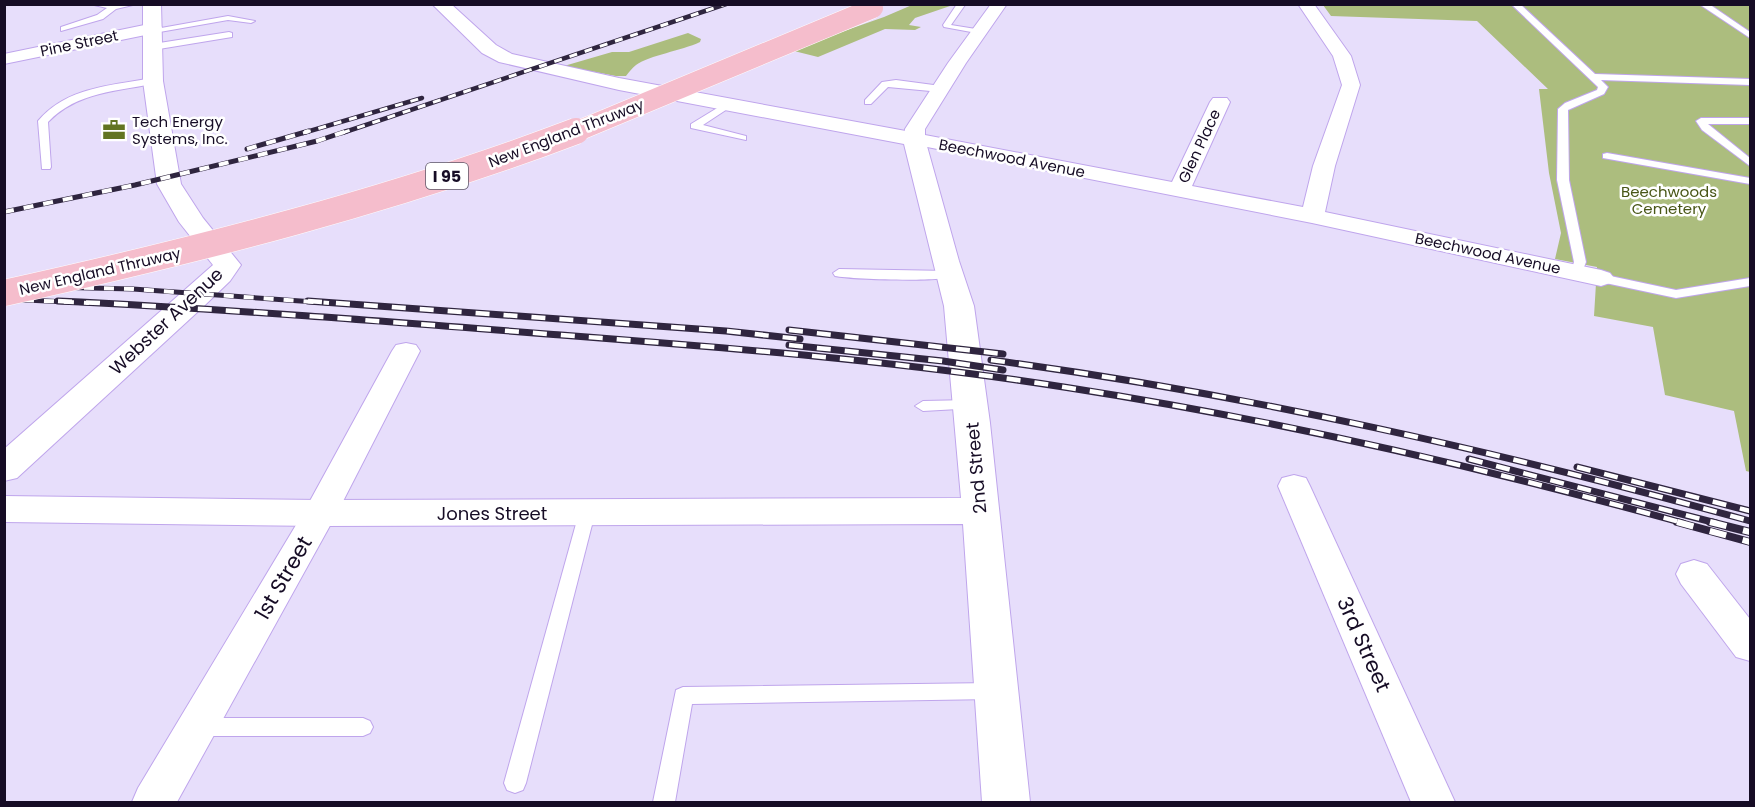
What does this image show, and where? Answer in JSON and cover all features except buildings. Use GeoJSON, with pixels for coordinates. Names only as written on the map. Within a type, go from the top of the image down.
{"type":"FeatureCollection","features":[{"type":"Feature","properties":{"kind":"highway","name":"New England Thruway"},"geometry":{"type":"LineString","coordinates":[[4,274],[241,219],[447,160],[581,112],[846,4]]}},
{"type":"Feature","properties":{"kind":"highway","name":"New England Thruway"},"geometry":{"type":"LineString","coordinates":[[4,293],[247,236],[380,198],[481,165],[619,114],[873,8]]}},
{"type":"Feature","properties":{"kind":"street","name":"Webster Avenue"},"geometry":{"type":"LineString","coordinates":[[4,469],[162,330],[220,275],[227,265],[192,222],[169,184],[153,81],[152,4]]}},
{"type":"Feature","properties":{"kind":"street","name":"Beechwood Avenue"},"geometry":{"type":"LineString","coordinates":[[440,4],[489,49],[506,58],[619,84],[1311,216],[1601,278]]}},
{"type":"Feature","properties":{"kind":"street"},"geometry":{"type":"LineString","coordinates":[[914,139],[915,129],[999,4]]}},
{"type":"Feature","properties":{"kind":"street"},"geometry":{"type":"LineString","coordinates":[[1306,4],[1342,56],[1351,85],[1324,166],[1311,216]]}},
{"type":"Feature","properties":{"kind":"street","name":"Pine Street"},"geometry":{"type":"LineString","coordinates":[[4,58],[154,35]]}},
{"type":"Feature","properties":{"kind":"street","name":"Glen Place"},"geometry":{"type":"LineString","coordinates":[[1179,191],[1220,102]]}},
{"type":"Feature","properties":{"kind":"street","name":"2nd Street"},"geometry":{"type":"LineString","coordinates":[[914,139],[959,306],[971,405],[1006,802]]}},
{"type":"Feature","properties":{"kind":"street","name":"1st Street"},"geometry":{"type":"LineString","coordinates":[[154,802],[320,513],[406,351]]}},
{"type":"Feature","properties":{"kind":"street","name":"3rd Street"},"geometry":{"type":"LineString","coordinates":[[1294,486],[1433,802]]}},
{"type":"Feature","properties":{"kind":"street","name":"Jones Street"},"geometry":{"type":"LineString","coordinates":[[4,509],[320,513],[980,512]]}},
{"type":"Feature","properties":{"kind":"street"},"geometry":{"type":"LineString","coordinates":[[1694,574],[1750,646]]}},
{"type":"Feature","properties":{"kind":"lane"},"geometry":{"type":"LineString","coordinates":[[114,7],[94,20],[64,27],[93,4],[114,7],[133,4]]}},
{"type":"Feature","properties":{"kind":"lane"},"geometry":{"type":"LineString","coordinates":[[1515,4],[1603,87],[1601,92],[1563,109],[1563,180],[1580,262],[1577,272]]}},
{"type":"Feature","properties":{"kind":"lane"},"geometry":{"type":"LineString","coordinates":[[1703,4],[1750,36]]}},
{"type":"Feature","properties":{"kind":"lane"},"geometry":{"type":"LineString","coordinates":[[961,5],[947,24],[949,27],[979,32]]}},
{"type":"Feature","properties":{"kind":"lane"},"geometry":{"type":"LineString","coordinates":[[154,35],[228,18],[250,21]]}},
{"type":"Feature","properties":{"kind":"lane"},"geometry":{"type":"LineString","coordinates":[[154,35],[229,35]]}},
{"type":"Feature","properties":{"kind":"lane"},"geometry":{"type":"LineString","coordinates":[[1592,77],[1750,82]]}},
{"type":"Feature","properties":{"kind":"lane"},"geometry":{"type":"LineString","coordinates":[[46,167],[44,122],[56,108],[79,96],[153,81]]}},
{"type":"Feature","properties":{"kind":"lane"},"geometry":{"type":"LineString","coordinates":[[868,102],[885,84],[896,83],[941,89]]}},
{"type":"Feature","properties":{"kind":"lane"},"geometry":{"type":"LineString","coordinates":[[730,104],[695,126],[741,138]]}},
{"type":"Feature","properties":{"kind":"lane"},"geometry":{"type":"LineString","coordinates":[[1750,121],[1701,121],[1706,128],[1750,163]]}},
{"type":"Feature","properties":{"kind":"lane"},"geometry":{"type":"LineString","coordinates":[[1607,156],[1750,181]]}},
{"type":"Feature","properties":{"kind":"lane"},"geometry":{"type":"LineString","coordinates":[[839,273],[949,275]]}},
{"type":"Feature","properties":{"kind":"lane"},"geometry":{"type":"LineString","coordinates":[[1601,278],[1676,294],[1750,282]]}},
{"type":"Feature","properties":{"kind":"lane"},"geometry":{"type":"LineString","coordinates":[[923,406],[971,405]]}},
{"type":"Feature","properties":{"kind":"lane"},"geometry":{"type":"LineString","coordinates":[[516,783],[587,513]]}},
{"type":"Feature","properties":{"kind":"lane"},"geometry":{"type":"LineString","coordinates":[[664,802],[683,696],[996,691]]}},
{"type":"Feature","properties":{"kind":"lane"},"geometry":{"type":"LineString","coordinates":[[198,727],[363,727]]}},
{"type":"Feature","properties":{"kind":"green space"},"geometry":{"type":"Polygon","coordinates":[[[912,5],[953,5],[915,18],[909,25],[921,27],[915,30],[885,29],[818,57],[790,50],[884,17],[912,5]]]}},
{"type":"Feature","properties":{"kind":"green space","name":"Beechwoods Cemetery"},"geometry":{"type":"Polygon","coordinates":[[[1323,5],[1750,5],[1750,472],[1746,471],[1734,411],[1665,395],[1653,327],[1594,316],[1597,267],[1555,259],[1561,233],[1549,173],[1539,89],[1548,89],[1477,21],[1331,16],[1323,5]]]}},
{"type":"Feature","properties":{"kind":"green space"},"geometry":{"type":"Polygon","coordinates":[[[688,33],[701,39],[700,42],[642,62],[626,76],[564,66],[612,52],[629,52],[688,33]]]}},
{"type":"Feature","properties":{"kind":"railway"},"geometry":{"type":"LineString","coordinates":[[342,133],[726,4]]}},
{"type":"Feature","properties":{"kind":"railway"},"geometry":{"type":"LineString","coordinates":[[303,133],[422,98]]}},
{"type":"Feature","properties":{"kind":"railway"},"geometry":{"type":"LineString","coordinates":[[247,149],[309,131]]}},
{"type":"Feature","properties":{"kind":"railway"},"geometry":{"type":"LineString","coordinates":[[4,212],[135,185],[317,141],[347,131]]}},
{"type":"Feature","properties":{"kind":"railway"},"geometry":{"type":"LineString","coordinates":[[4,286],[133,289],[329,303]]}},
{"type":"Feature","properties":{"kind":"railway"},"geometry":{"type":"LineString","coordinates":[[4,299],[89,303]]}},
{"type":"Feature","properties":{"kind":"railway"},"geometry":{"type":"LineString","coordinates":[[58,301],[310,316],[688,345],[943,370],[1070,388],[1302,430],[1455,464],[1683,523]]}},
{"type":"Feature","properties":{"kind":"railway"},"geometry":{"type":"LineString","coordinates":[[308,301],[726,331],[800,339]]}},
{"type":"Feature","properties":{"kind":"railway"},"geometry":{"type":"LineString","coordinates":[[789,330],[1003,354]]}},
{"type":"Feature","properties":{"kind":"railway"},"geometry":{"type":"LineString","coordinates":[[789,345],[943,361],[1003,370]]}},
{"type":"Feature","properties":{"kind":"railway"},"geometry":{"type":"LineString","coordinates":[[991,360],[1183,390],[1373,427],[1562,472],[1750,521]]}},
{"type":"Feature","properties":{"kind":"railway"},"geometry":{"type":"LineString","coordinates":[[1469,459],[1716,523]]}},
{"type":"Feature","properties":{"kind":"railway"},"geometry":{"type":"LineString","coordinates":[[1577,467],[1750,511]]}},
{"type":"Feature","properties":{"kind":"railway"},"geometry":{"type":"LineString","coordinates":[[1677,522],[1750,542]]}},
{"type":"Feature","properties":{"kind":"railway"},"geometry":{"type":"LineString","coordinates":[[1710,522],[1750,532]]}},
{"type":"Feature","properties":{"kind":"place","name":"Tech Energy Systems, Inc."},"geometry":{"type":"Point","coordinates":[114,130]}}]}
